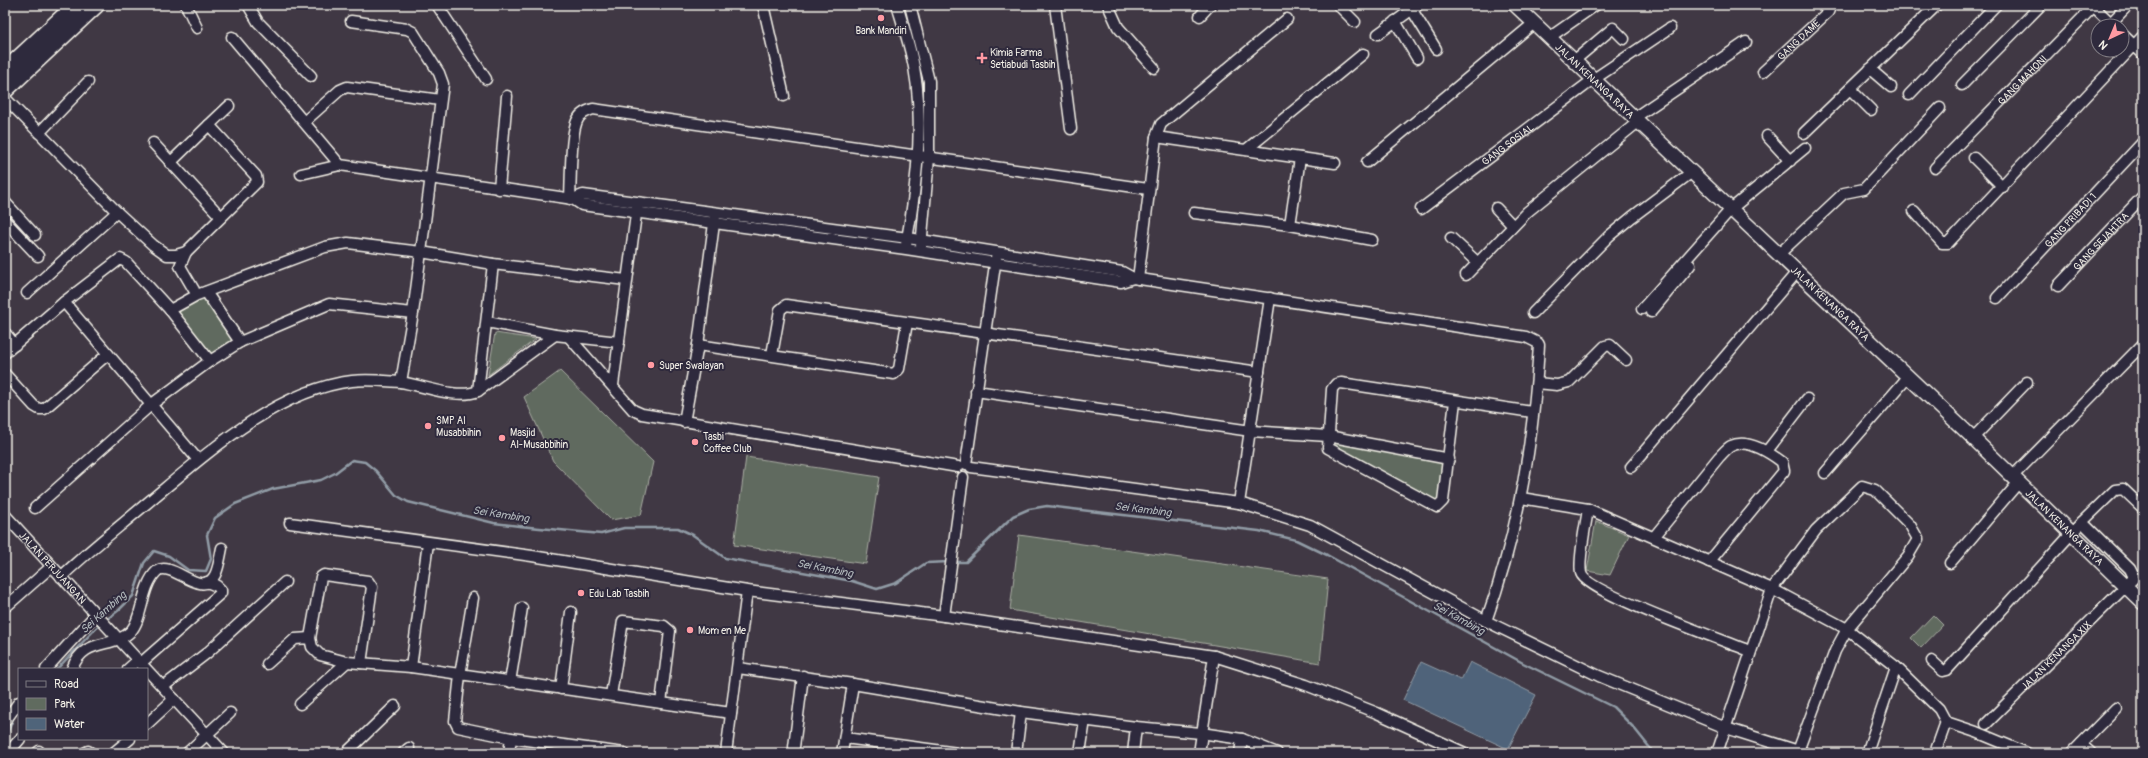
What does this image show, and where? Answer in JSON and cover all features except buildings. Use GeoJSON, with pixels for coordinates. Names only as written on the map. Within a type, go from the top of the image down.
{"type":"FeatureCollection","features":[{"type":"Feature","properties":{"kind":"main road"},"geometry":{"type":"LineString","coordinates":[[5,71],[76,5]]}},
{"type":"Feature","properties":{"kind":"main road"},"geometry":{"type":"LineString","coordinates":[[5,90],[96,5]]}},
{"type":"Feature","properties":{"kind":"street"},"geometry":{"type":"LineString","coordinates":[[186,5],[197,28]]}},
{"type":"Feature","properties":{"kind":"street"},"geometry":{"type":"LineString","coordinates":[[248,5],[258,22],[311,76]]}},
{"type":"Feature","properties":{"kind":"street"},"geometry":{"type":"LineString","coordinates":[[438,5],[486,79]]}},
{"type":"Feature","properties":{"kind":"street"},"geometry":{"type":"LineString","coordinates":[[763,5],[784,96]]}},
{"type":"Feature","properties":{"kind":"street"},"geometry":{"type":"LineString","coordinates":[[896,5],[914,67],[918,108],[917,156],[906,249]]}},
{"type":"Feature","properties":{"kind":"street"},"geometry":{"type":"LineString","coordinates":[[910,5],[915,20],[929,81],[929,158],[920,251]]}},
{"type":"Feature","properties":{"kind":"street"},"geometry":{"type":"LineString","coordinates":[[1055,5],[1071,129]]}},
{"type":"Feature","properties":{"kind":"street"},"geometry":{"type":"LineString","coordinates":[[1108,5],[1118,27],[1154,68]]}},
{"type":"Feature","properties":{"kind":"street"},"geometry":{"type":"LineString","coordinates":[[1200,16],[1210,5]]}},
{"type":"Feature","properties":{"kind":"street"},"geometry":{"type":"LineString","coordinates":[[1338,5],[1355,22]]}},
{"type":"Feature","properties":{"kind":"street","name":"JALAN KENANGA RAYA"},"geometry":{"type":"LineString","coordinates":[[1515,5],[1575,60],[1636,120],[1973,438],[2143,603]]}},
{"type":"Feature","properties":{"kind":"street"},"geometry":{"type":"LineString","coordinates":[[1550,37],[1596,5]]}},
{"type":"Feature","properties":{"kind":"street","name":"GANG DAME"},"geometry":{"type":"LineString","coordinates":[[1763,72],[1828,12],[1831,5]]}},
{"type":"Feature","properties":{"kind":"street"},"geometry":{"type":"LineString","coordinates":[[1804,133],[1937,5]]}},
{"type":"Feature","properties":{"kind":"street"},"geometry":{"type":"LineString","coordinates":[[1908,95],[1996,5]]}},
{"type":"Feature","properties":{"kind":"street"},"geometry":{"type":"LineString","coordinates":[[1962,85],[2041,5]]}},
{"type":"Feature","properties":{"kind":"street"},"geometry":{"type":"LineString","coordinates":[[2118,18],[2128,5]]}},
{"type":"Feature","properties":{"kind":"street"},"geometry":{"type":"LineString","coordinates":[[2093,6],[2106,18]]}},
{"type":"Feature","properties":{"kind":"street","name":"GANG MAHONI"},"geometry":{"type":"LineString","coordinates":[[1935,168],[2020,79],[2093,6]]}},
{"type":"Feature","properties":{"kind":"street"},"geometry":{"type":"LineString","coordinates":[[1378,34],[1415,7],[1436,49]]}},
{"type":"Feature","properties":{"kind":"street"},"geometry":{"type":"LineString","coordinates":[[1135,278],[1156,137],[1163,121],[1287,19]]}},
{"type":"Feature","properties":{"kind":"street"},"geometry":{"type":"LineString","coordinates":[[902,23],[915,20]]}},
{"type":"Feature","properties":{"kind":"street"},"geometry":{"type":"LineString","coordinates":[[351,21],[407,29],[413,32],[441,78],[443,84],[413,313],[401,382]]}},
{"type":"Feature","properties":{"kind":"street"},"geometry":{"type":"LineString","coordinates":[[1396,21],[1417,58]]}},
{"type":"Feature","properties":{"kind":"street"},"geometry":{"type":"LineString","coordinates":[[1366,162],[1534,23]]}},
{"type":"Feature","properties":{"kind":"street"},"geometry":{"type":"LineString","coordinates":[[1575,60],[1613,28],[1624,39]]}},
{"type":"Feature","properties":{"kind":"street","name":"GANG SOSIAL"},"geometry":{"type":"LineString","coordinates":[[1421,209],[1594,79],[1670,28]]}},
{"type":"Feature","properties":{"kind":"street"},"geometry":{"type":"LineString","coordinates":[[1914,212],[1942,243],[1946,244],[2003,186],[2143,36]]}},
{"type":"Feature","properties":{"kind":"street"},"geometry":{"type":"LineString","coordinates":[[232,37],[340,166]]}},
{"type":"Feature","properties":{"kind":"street"},"geometry":{"type":"LineString","coordinates":[[1466,275],[1527,212],[1636,120],[1746,42]]}},
{"type":"Feature","properties":{"kind":"street"},"geometry":{"type":"LineString","coordinates":[[2130,42],[2143,54]]}},
{"type":"Feature","properties":{"kind":"street"},"geometry":{"type":"LineString","coordinates":[[1247,149],[1364,54]]}},
{"type":"Feature","properties":{"kind":"street"},"geometry":{"type":"LineString","coordinates":[[1870,69],[1891,87]]}},
{"type":"Feature","properties":{"kind":"street"},"geometry":{"type":"LineString","coordinates":[[39,133],[88,82]]}},
{"type":"Feature","properties":{"kind":"street"},"geometry":{"type":"LineString","coordinates":[[304,122],[340,90],[347,87],[440,100]]}},
{"type":"Feature","properties":{"kind":"street"},"geometry":{"type":"LineString","coordinates":[[1850,89],[1871,110]]}},
{"type":"Feature","properties":{"kind":"street"},"geometry":{"type":"LineString","coordinates":[[499,189],[507,96]]}},
{"type":"Feature","properties":{"kind":"street"},"geometry":{"type":"LineString","coordinates":[[5,98],[116,212],[153,246],[180,266],[194,290]]}},
{"type":"Feature","properties":{"kind":"street"},"geometry":{"type":"LineString","coordinates":[[170,163],[229,106]]}},
{"type":"Feature","properties":{"kind":"street"},"geometry":{"type":"LineString","coordinates":[[1779,254],[1844,194],[1864,189],[1940,108]]}},
{"type":"Feature","properties":{"kind":"street"},"geometry":{"type":"LineString","coordinates":[[572,199],[574,130],[578,119],[587,111],[593,109],[1148,189]]}},
{"type":"Feature","properties":{"kind":"street"},"geometry":{"type":"LineString","coordinates":[[180,266],[186,252],[256,184],[257,179],[209,125]]}},
{"type":"Feature","properties":{"kind":"street"},"geometry":{"type":"LineString","coordinates":[[1767,136],[1790,161]]}},
{"type":"Feature","properties":{"kind":"street"},"geometry":{"type":"LineString","coordinates":[[1156,137],[1247,149],[1335,163]]}},
{"type":"Feature","properties":{"kind":"street","name":"GANG PRIBADI 1"},"geometry":{"type":"LineString","coordinates":[[1996,298],[2143,142]]}},
{"type":"Feature","properties":{"kind":"street"},"geometry":{"type":"LineString","coordinates":[[154,143],[170,163],[221,217]]}},
{"type":"Feature","properties":{"kind":"street"},"geometry":{"type":"LineString","coordinates":[[1646,311],[1732,211],[1805,148]]}},
{"type":"Feature","properties":{"kind":"street"},"geometry":{"type":"LineString","coordinates":[[1290,225],[1300,158]]}},
{"type":"Feature","properties":{"kind":"street"},"geometry":{"type":"LineString","coordinates":[[1974,158],[2003,186]]}},
{"type":"Feature","properties":{"kind":"street"},"geometry":{"type":"LineString","coordinates":[[301,174],[340,166],[572,199],[582,205],[715,212],[908,238],[1122,272],[1135,278],[1526,337],[1539,345],[1537,383],[1521,498],[1504,570],[1486,621]]}},
{"type":"Feature","properties":{"kind":"street"},"geometry":{"type":"LineString","coordinates":[[1533,313],[1609,236],[1692,172]]}},
{"type":"Feature","properties":{"kind":"street","name":"GANG SEJAHTRA"},"geometry":{"type":"LineString","coordinates":[[2058,286],[2143,196]]}},
{"type":"Feature","properties":{"kind":"street"},"geometry":{"type":"LineString","coordinates":[[5,202],[35,235]]}},
{"type":"Feature","properties":{"kind":"street"},"geometry":{"type":"LineString","coordinates":[[637,207],[714,223],[920,251],[1121,282],[1135,278]]}},
{"type":"Feature","properties":{"kind":"street"},"geometry":{"type":"LineString","coordinates":[[613,385],[637,207]]}},
{"type":"Feature","properties":{"kind":"street"},"geometry":{"type":"LineString","coordinates":[[1496,208],[1513,226]]}},
{"type":"Feature","properties":{"kind":"street"},"geometry":{"type":"LineString","coordinates":[[27,293],[116,212]]}},
{"type":"Feature","properties":{"kind":"street"},"geometry":{"type":"LineString","coordinates":[[684,422],[698,345],[715,212]]}},
{"type":"Feature","properties":{"kind":"street"},"geometry":{"type":"LineString","coordinates":[[1194,213],[1290,225],[1372,240]]}},
{"type":"Feature","properties":{"kind":"street"},"geometry":{"type":"LineString","coordinates":[[5,221],[38,256]]}},
{"type":"Feature","properties":{"kind":"street"},"geometry":{"type":"LineString","coordinates":[[1451,238],[1478,263]]}},
{"type":"Feature","properties":{"kind":"street"},"geometry":{"type":"LineString","coordinates":[[170,310],[206,292],[325,247],[341,243],[421,252],[493,264],[626,280]]}},
{"type":"Feature","properties":{"kind":"street"},"geometry":{"type":"LineString","coordinates":[[166,255],[176,255],[186,252]]}},
{"type":"Feature","properties":{"kind":"street"},"geometry":{"type":"LineString","coordinates":[[944,616],[963,477],[969,476],[965,466],[996,252]]}},
{"type":"Feature","properties":{"kind":"street"},"geometry":{"type":"LineString","coordinates":[[5,353],[64,302],[122,259],[170,310],[210,361]]}},
{"type":"Feature","properties":{"kind":"street"},"geometry":{"type":"LineString","coordinates":[[478,391],[493,264]]}},
{"type":"Feature","properties":{"kind":"street"},"geometry":{"type":"LineString","coordinates":[[1631,467],[1797,272]]}},
{"type":"Feature","properties":{"kind":"street"},"geometry":{"type":"LineString","coordinates":[[206,292],[240,342]]}},
{"type":"Feature","properties":{"kind":"street"},"geometry":{"type":"LineString","coordinates":[[1239,503],[1270,298]]}},
{"type":"Feature","properties":{"kind":"street"},"geometry":{"type":"LineString","coordinates":[[64,302],[198,460]]}},
{"type":"Feature","properties":{"kind":"street"},"geometry":{"type":"LineString","coordinates":[[35,508],[152,404],[210,361],[240,342],[329,304],[413,313]]}},
{"type":"Feature","properties":{"kind":"street"},"geometry":{"type":"LineString","coordinates":[[772,355],[780,310],[784,305],[907,323],[985,331],[1259,372]]}},
{"type":"Feature","properties":{"kind":"street"},"geometry":{"type":"LineString","coordinates":[[487,322],[555,335],[619,342]]}},
{"type":"Feature","properties":{"kind":"street"},"geometry":{"type":"LineString","coordinates":[[698,345],[894,374],[899,369],[907,323]]}},
{"type":"Feature","properties":{"kind":"street"},"geometry":{"type":"LineString","coordinates":[[5,334],[15,345]]}},
{"type":"Feature","properties":{"kind":"street"},"geometry":{"type":"LineString","coordinates":[[61,577],[198,460],[260,416],[310,390],[332,384],[354,381],[401,382],[437,390],[471,393],[478,391],[555,335]]}},
{"type":"Feature","properties":{"kind":"street"},"geometry":{"type":"LineString","coordinates":[[569,337],[638,413],[684,422],[965,466],[1239,503],[1310,525],[1486,621],[1599,676],[1726,728],[1802,752],[1835,651],[1847,629],[1908,556],[1918,539],[1910,525],[1875,490],[1862,486],[1830,514],[1816,530],[1772,589],[1750,651],[1726,728],[1717,753]]}},
{"type":"Feature","properties":{"kind":"street"},"geometry":{"type":"LineString","coordinates":[[1950,563],[2016,479],[2143,344]]}},
{"type":"Feature","properties":{"kind":"street"},"geometry":{"type":"LineString","coordinates":[[1537,383],[1557,385],[1569,382],[1605,346],[1610,346],[1626,360]]}},
{"type":"Feature","properties":{"kind":"street"},"geometry":{"type":"LineString","coordinates":[[5,374],[34,406],[39,409],[44,409],[108,354]]}},
{"type":"Feature","properties":{"kind":"street"},"geometry":{"type":"LineString","coordinates":[[1825,473],[1908,377]]}},
{"type":"Feature","properties":{"kind":"street"},"geometry":{"type":"LineString","coordinates":[[1973,438],[2027,382]]}},
{"type":"Feature","properties":{"kind":"street"},"geometry":{"type":"LineString","coordinates":[[1455,401],[1443,502],[1437,507],[1329,449],[1327,446],[1332,390],[1336,384],[1341,383],[1532,412]]}},
{"type":"Feature","properties":{"kind":"street"},"geometry":{"type":"LineString","coordinates":[[976,391],[1251,431],[1328,436],[1449,459]]}},
{"type":"Feature","properties":{"kind":"street"},"geometry":{"type":"LineString","coordinates":[[1767,451],[1807,399]]}},
{"type":"Feature","properties":{"kind":"street"},"geometry":{"type":"LineString","coordinates":[[1654,537],[1719,457],[1732,445],[1743,444],[1767,451],[1782,462],[1784,472],[1709,562]]}},
{"type":"Feature","properties":{"kind":"street"},"geometry":{"type":"LineString","coordinates":[[1932,660],[1943,670],[1947,670],[2082,522],[2119,488],[2123,489],[2143,508]]}},
{"type":"Feature","properties":{"kind":"street"},"geometry":{"type":"LineString","coordinates":[[1521,498],[1588,509],[1772,589],[1847,629],[1896,667],[1939,709],[1946,722],[1976,732],[2027,753]]}},
{"type":"Feature","properties":{"kind":"street"},"geometry":{"type":"LineString","coordinates":[[1588,509],[1581,564],[1581,573],[1585,580],[1619,599],[1750,651]]}},
{"type":"Feature","properties":{"kind":"street","name":"JALAN PERJUANGAN"},"geometry":{"type":"LineString","coordinates":[[5,515],[51,567],[143,665]]}},
{"type":"Feature","properties":{"kind":"street"},"geometry":{"type":"LineString","coordinates":[[2082,522],[2130,569],[2133,579],[2127,587]]}},
{"type":"Feature","properties":{"kind":"street"},"geometry":{"type":"LineString","coordinates":[[290,523],[532,556],[747,591],[944,616],[1214,656],[1313,688],[1376,713],[1465,753]]}},
{"type":"Feature","properties":{"kind":"street"},"geometry":{"type":"LineString","coordinates":[[411,666],[428,543]]}},
{"type":"Feature","properties":{"kind":"street"},"geometry":{"type":"LineString","coordinates":[[207,582],[215,576],[222,548]]}},
{"type":"Feature","properties":{"kind":"street"},"geometry":{"type":"LineString","coordinates":[[8,605],[51,567]]}},
{"type":"Feature","properties":{"kind":"street"},"geometry":{"type":"LineString","coordinates":[[73,668],[81,655],[90,648],[97,644],[119,638],[134,627],[148,585],[157,571],[165,569],[193,582],[207,582],[221,590],[221,593],[143,665],[132,668]]}},
{"type":"Feature","properties":{"kind":"street"},"geometry":{"type":"LineString","coordinates":[[361,663],[372,587],[368,580],[324,575],[321,577],[310,638],[312,647],[320,655],[347,662],[361,663],[411,666],[460,675],[731,713]]}},
{"type":"Feature","properties":{"kind":"street"},"geometry":{"type":"LineString","coordinates":[[164,686],[207,653],[285,582]]}},
{"type":"Feature","properties":{"kind":"street","name":"JALAN KENANGA XIX"},"geometry":{"type":"LineString","coordinates":[[1986,724],[2127,587]]}},
{"type":"Feature","properties":{"kind":"street"},"geometry":{"type":"LineString","coordinates":[[726,753],[747,591]]}},
{"type":"Feature","properties":{"kind":"street"},"geometry":{"type":"LineString","coordinates":[[473,598],[460,675],[455,721],[456,725],[462,728],[510,738],[624,753]]}},
{"type":"Feature","properties":{"kind":"street"},"geometry":{"type":"LineString","coordinates":[[510,682],[522,608]]}},
{"type":"Feature","properties":{"kind":"street"},"geometry":{"type":"LineString","coordinates":[[561,689],[571,612]]}},
{"type":"Feature","properties":{"kind":"street"},"geometry":{"type":"LineString","coordinates":[[47,668],[97,615]]}},
{"type":"Feature","properties":{"kind":"street"},"geometry":{"type":"LineString","coordinates":[[611,696],[623,621],[664,626],[670,631],[661,703]]}},
{"type":"Feature","properties":{"kind":"street"},"geometry":{"type":"LineString","coordinates":[[267,664],[295,639],[310,638]]}},
{"type":"Feature","properties":{"kind":"street"},"geometry":{"type":"LineString","coordinates":[[1198,753],[1214,656]]}},
{"type":"Feature","properties":{"kind":"street"},"geometry":{"type":"LineString","coordinates":[[300,704],[347,662]]}},
{"type":"Feature","properties":{"kind":"street"},"geometry":{"type":"LineString","coordinates":[[1867,753],[1896,667]]}},
{"type":"Feature","properties":{"kind":"street"},"geometry":{"type":"LineString","coordinates":[[738,668],[803,676],[1021,712],[1136,727],[1201,732],[1242,739],[1278,753]]}},
{"type":"Feature","properties":{"kind":"street","name":"JALAN PERJUANGAN"},"geometry":{"type":"LineString","coordinates":[[148,670],[224,753]]}},
{"type":"Feature","properties":{"kind":"street"},"geometry":{"type":"LineString","coordinates":[[794,747],[803,676]]}},
{"type":"Feature","properties":{"kind":"street"},"geometry":{"type":"LineString","coordinates":[[842,753],[853,684]]}},
{"type":"Feature","properties":{"kind":"street"},"geometry":{"type":"LineString","coordinates":[[148,723],[174,699]]}},
{"type":"Feature","properties":{"kind":"street"},"geometry":{"type":"LineString","coordinates":[[5,721],[18,703]]}},
{"type":"Feature","properties":{"kind":"street"},"geometry":{"type":"LineString","coordinates":[[346,753],[395,706]]}},
{"type":"Feature","properties":{"kind":"street"},"geometry":{"type":"LineString","coordinates":[[2072,753],[2116,708]]}},
{"type":"Feature","properties":{"kind":"street"},"geometry":{"type":"LineString","coordinates":[[1016,753],[1021,712]]}},
{"type":"Feature","properties":{"kind":"street"},"geometry":{"type":"LineString","coordinates":[[186,753],[230,713]]}},
{"type":"Feature","properties":{"kind":"street"},"geometry":{"type":"LineString","coordinates":[[1080,753],[1085,720]]}},
{"type":"Feature","properties":{"kind":"street"},"geometry":{"type":"LineString","coordinates":[[1935,753],[1946,722]]}},
{"type":"Feature","properties":{"kind":"street"},"geometry":{"type":"LineString","coordinates":[[1133,753],[1136,727]]}},
{"type":"Feature","properties":{"kind":"street"},"geometry":{"type":"LineString","coordinates":[[509,753],[510,738]]}},
{"type":"Feature","properties":{"kind":"street"},"geometry":{"type":"LineString","coordinates":[[844,738],[958,753]]}},
{"type":"Feature","properties":{"kind":"street"},"geometry":{"type":"LineString","coordinates":[[1240,753],[1242,739]]}},
{"type":"Feature","properties":{"kind":"street"},"geometry":{"type":"LineString","coordinates":[[8,753],[19,740]]}},
{"type":"Feature","properties":{"kind":"street"},"geometry":{"type":"LineString","coordinates":[[113,753],[129,740]]}},
{"type":"Feature","properties":{"kind":"street"},"geometry":{"type":"LineString","coordinates":[[2081,744],[2091,753]]}},
{"type":"Feature","properties":{"kind":"street"},"geometry":{"type":"LineString","coordinates":[[84,753],[88,751],[91,753]]}},
{"type":"Feature","properties":{"kind":"green space"},"geometry":{"type":"Polygon","coordinates":[[[204,294],[238,340],[211,359],[175,313],[204,294]]]}},
{"type":"Feature","properties":{"kind":"green space"},"geometry":{"type":"Polygon","coordinates":[[[495,333],[536,339],[488,375],[495,333]]]}},
{"type":"Feature","properties":{"kind":"green space"},"geometry":{"type":"Polygon","coordinates":[[[560,371],[653,462],[641,515],[611,520],[553,461],[524,397],[560,371]]]}},
{"type":"Feature","properties":{"kind":"green space"},"geometry":{"type":"Polygon","coordinates":[[[1329,437],[1446,460],[1439,505],[1328,445],[1329,437]]]}},
{"type":"Feature","properties":{"kind":"green space"},"geometry":{"type":"Polygon","coordinates":[[[746,457],[879,477],[866,564],[734,545],[746,457]]]}},
{"type":"Feature","properties":{"kind":"green space"},"geometry":{"type":"Polygon","coordinates":[[[1596,521],[1629,535],[1610,575],[1587,571],[1596,521]]]}},
{"type":"Feature","properties":{"kind":"green space"},"geometry":{"type":"Polygon","coordinates":[[[1019,535],[1328,579],[1320,663],[1010,610],[1019,535]]]}},
{"type":"Feature","properties":{"kind":"green space"},"geometry":{"type":"Polygon","coordinates":[[[1933,615],[1943,625],[1921,648],[1911,638],[1933,615]]]}},
{"type":"Feature","properties":{"kind":"water"},"geometry":{"type":"Polygon","coordinates":[[[1421,662],[1461,680],[1470,662],[1536,695],[1508,749],[1403,700],[1421,662]]]}},
{"type":"Feature","properties":{"kind":"waterway","name":"Sei Kambing"},"geometry":{"type":"LineString","coordinates":[[106,620],[133,596],[144,563],[154,551],[169,556],[188,570],[206,571],[211,559],[207,535],[215,518],[235,504],[273,489],[321,480],[335,473],[352,460],[365,462],[376,471],[396,495],[408,502],[494,523],[601,534],[624,528],[678,528],[693,535],[725,558],[852,581],[877,589],[896,583],[926,563],[949,562]]}},
{"type":"Feature","properties":{"kind":"waterway","name":"Sei Kambing"},"geometry":{"type":"LineString","coordinates":[[954,562],[966,562],[1013,516],[1029,509],[1047,506],[1259,531],[1296,540],[1327,555],[1523,663],[1613,707],[1634,728],[1654,753]]}},
{"type":"Feature","properties":{"kind":"waterway","name":"Sei Kambing"},"geometry":{"type":"LineString","coordinates":[[58,668],[101,623]]}},
{"type":"Feature","properties":{"kind":"waterway","name":"Sei Kambing"},"geometry":{"type":"LineString","coordinates":[[5,739],[15,714],[18,711]]}},
{"type":"Feature","properties":{"kind":"place","name":"Bank Mandiri"},"geometry":{"type":"Point","coordinates":[881,18]}},
{"type":"Feature","properties":{"kind":"place","name":"Kimia Farma Setiabudi Tasbih"},"geometry":{"type":"Point","coordinates":[982,58]}},
{"type":"Feature","properties":{"kind":"place","name":"Super Swalayan"},"geometry":{"type":"Point","coordinates":[651,365]}},
{"type":"Feature","properties":{"kind":"place","name":"SMP Al Musabbihin"},"geometry":{"type":"Point","coordinates":[428,426]}},
{"type":"Feature","properties":{"kind":"place","name":"Masjid Al-Musabbihin"},"geometry":{"type":"Point","coordinates":[502,438]}},
{"type":"Feature","properties":{"kind":"place","name":"Tasbi Coffee Club"},"geometry":{"type":"Point","coordinates":[695,442]}},
{"type":"Feature","properties":{"kind":"place","name":"Edu Lab Tasbih"},"geometry":{"type":"Point","coordinates":[581,593]}},
{"type":"Feature","properties":{"kind":"place","name":"Mom en Me"},"geometry":{"type":"Point","coordinates":[690,630]}}]}
